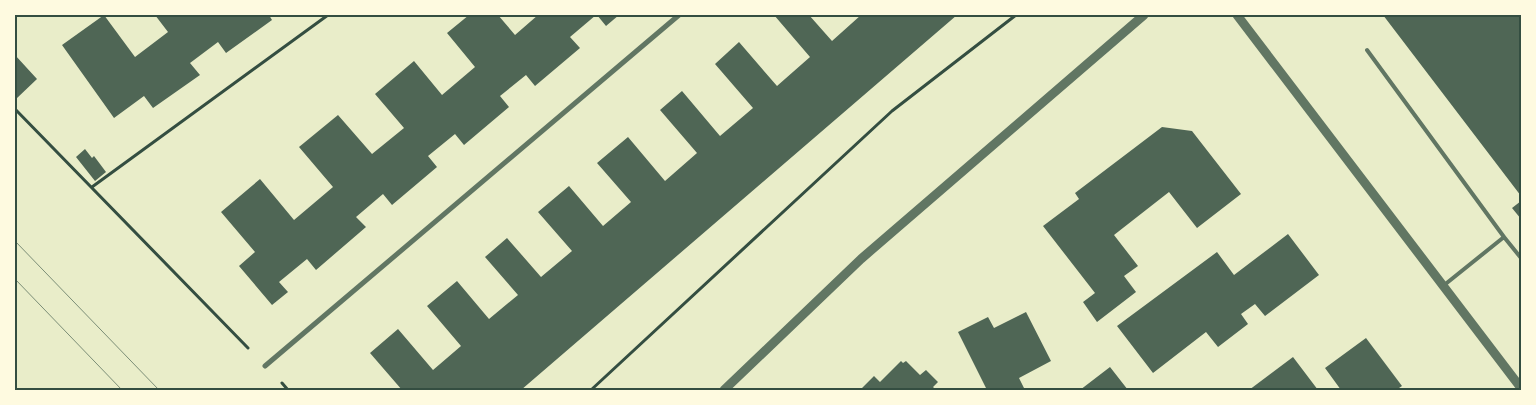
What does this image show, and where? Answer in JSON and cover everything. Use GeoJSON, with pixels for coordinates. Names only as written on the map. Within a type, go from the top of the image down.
{"type":"FeatureCollection","features":[{"type":"Feature","properties":{"kind":"street"},"geometry":{"type":"LineString","coordinates":[[265,366],[679,15]]}},
{"type":"Feature","properties":{"kind":"street"},"geometry":{"type":"LineString","coordinates":[[724,390],[861,258],[1144,15]]}},
{"type":"Feature","properties":{"kind":"street"},"geometry":{"type":"LineString","coordinates":[[1238,15],[1521,388]]}},
{"type":"Feature","properties":{"kind":"lane"},"geometry":{"type":"LineString","coordinates":[[1367,50],[1521,258]]}},
{"type":"Feature","properties":{"kind":"lane"},"geometry":{"type":"LineString","coordinates":[[1443,286],[1504,236]]}},
{"type":"Feature","properties":{"kind":"path"},"geometry":{"type":"LineString","coordinates":[[92,188],[328,15]]}},
{"type":"Feature","properties":{"kind":"path"},"geometry":{"type":"LineString","coordinates":[[591,390],[892,111],[1016,15]]}},
{"type":"Feature","properties":{"kind":"path"},"geometry":{"type":"LineString","coordinates":[[15,108],[265,366]]}},
{"type":"Feature","properties":{"kind":"building"},"geometry":{"type":"Polygon","coordinates":[[[104,15],[135,57],[168,32],[155,15],[269,15],[272,20],[226,53],[218,42],[190,63],[200,75],[153,108],[144,96],[114,118],[62,45],[104,15]]]}},
{"type":"Feature","properties":{"kind":"building"},"geometry":{"type":"Polygon","coordinates":[[[469,15],[498,15],[515,35],[538,15],[596,15],[570,37],[580,48],[535,86],[526,75],[500,96],[509,107],[464,145],[455,134],[428,156],[437,167],[392,205],[383,194],[356,217],[366,227],[316,270],[307,259],[279,282],[288,292],[272,305],[239,266],[255,252],[221,212],[260,179],[294,220],[333,187],[299,147],[338,115],[372,154],[404,128],[375,94],[414,61],[442,95],[475,67],[447,33],[469,15]]]}},
{"type":"Feature","properties":{"kind":"building"},"geometry":{"type":"Polygon","coordinates":[[[597,15],[619,15],[606,26],[597,15]]]}},
{"type":"Feature","properties":{"kind":"building"},"geometry":{"type":"Polygon","coordinates":[[[774,15],[809,15],[832,41],[861,15],[957,15],[521,390],[402,390],[370,353],[398,329],[433,370],[461,346],[427,306],[457,281],[489,319],[518,295],[485,257],[507,238],[541,277],[572,251],[538,212],[569,186],[603,226],[631,202],[597,163],[628,137],[665,181],[697,153],[660,110],[682,91],[720,136],[753,108],[715,64],[739,42],[777,86],[810,57],[774,15]]]}},
{"type":"Feature","properties":{"kind":"building"},"geometry":{"type":"Polygon","coordinates":[[[1383,15],[1521,15],[1521,196],[1383,15]]]}},
{"type":"Feature","properties":{"kind":"building"},"geometry":{"type":"Polygon","coordinates":[[[15,55],[37,79],[16,99],[15,98],[15,55]]]}},
{"type":"Feature","properties":{"kind":"building"},"geometry":{"type":"Polygon","coordinates":[[[1162,127],[1192,131],[1241,194],[1197,228],[1169,192],[1114,235],[1138,266],[1124,276],[1136,292],[1097,322],[1083,302],[1095,293],[1043,226],[1079,199],[1075,193],[1162,127]]]}},
{"type":"Feature","properties":{"kind":"building"},"geometry":{"type":"Polygon","coordinates":[[[85,149],[92,158],[94,156],[106,172],[95,181],[76,157],[85,149]]]}},
{"type":"Feature","properties":{"kind":"building"},"geometry":{"type":"Polygon","coordinates":[[[1521,201],[1521,219],[1512,208],[1521,201]]]}},
{"type":"Feature","properties":{"kind":"building"},"geometry":{"type":"Polygon","coordinates":[[[1288,234],[1319,275],[1265,316],[1255,304],[1241,314],[1248,324],[1218,347],[1206,332],[1153,373],[1117,326],[1217,252],[1234,275],[1288,234]]]}},
{"type":"Feature","properties":{"kind":"building"},"geometry":{"type":"Polygon","coordinates":[[[1026,312],[1051,361],[1019,378],[1024,388],[1021,390],[987,390],[958,332],[988,317],[994,328],[1026,312]]]}},
{"type":"Feature","properties":{"kind":"building"},"geometry":{"type":"Polygon","coordinates":[[[1366,338],[1402,386],[1396,390],[1341,390],[1325,368],[1366,338]]]}},
{"type":"Feature","properties":{"kind":"building"},"geometry":{"type":"Polygon","coordinates":[[[1293,357],[1318,390],[1249,390],[1293,357]]]}},
{"type":"Feature","properties":{"kind":"building"},"geometry":{"type":"Polygon","coordinates":[[[901,361],[903,363],[906,361],[920,375],[926,370],[938,382],[933,387],[936,390],[860,390],[874,376],[880,382],[901,361]]]}},
{"type":"Feature","properties":{"kind":"building"},"geometry":{"type":"Polygon","coordinates":[[[1110,367],[1128,390],[1080,390],[1110,367]]]}},
{"type":"Feature","properties":{"kind":"tram line"},"geometry":{"type":"LineString","coordinates":[[15,241],[159,390]]}},
{"type":"Feature","properties":{"kind":"tram line"},"geometry":{"type":"LineString","coordinates":[[15,279],[122,390]]}}]}
